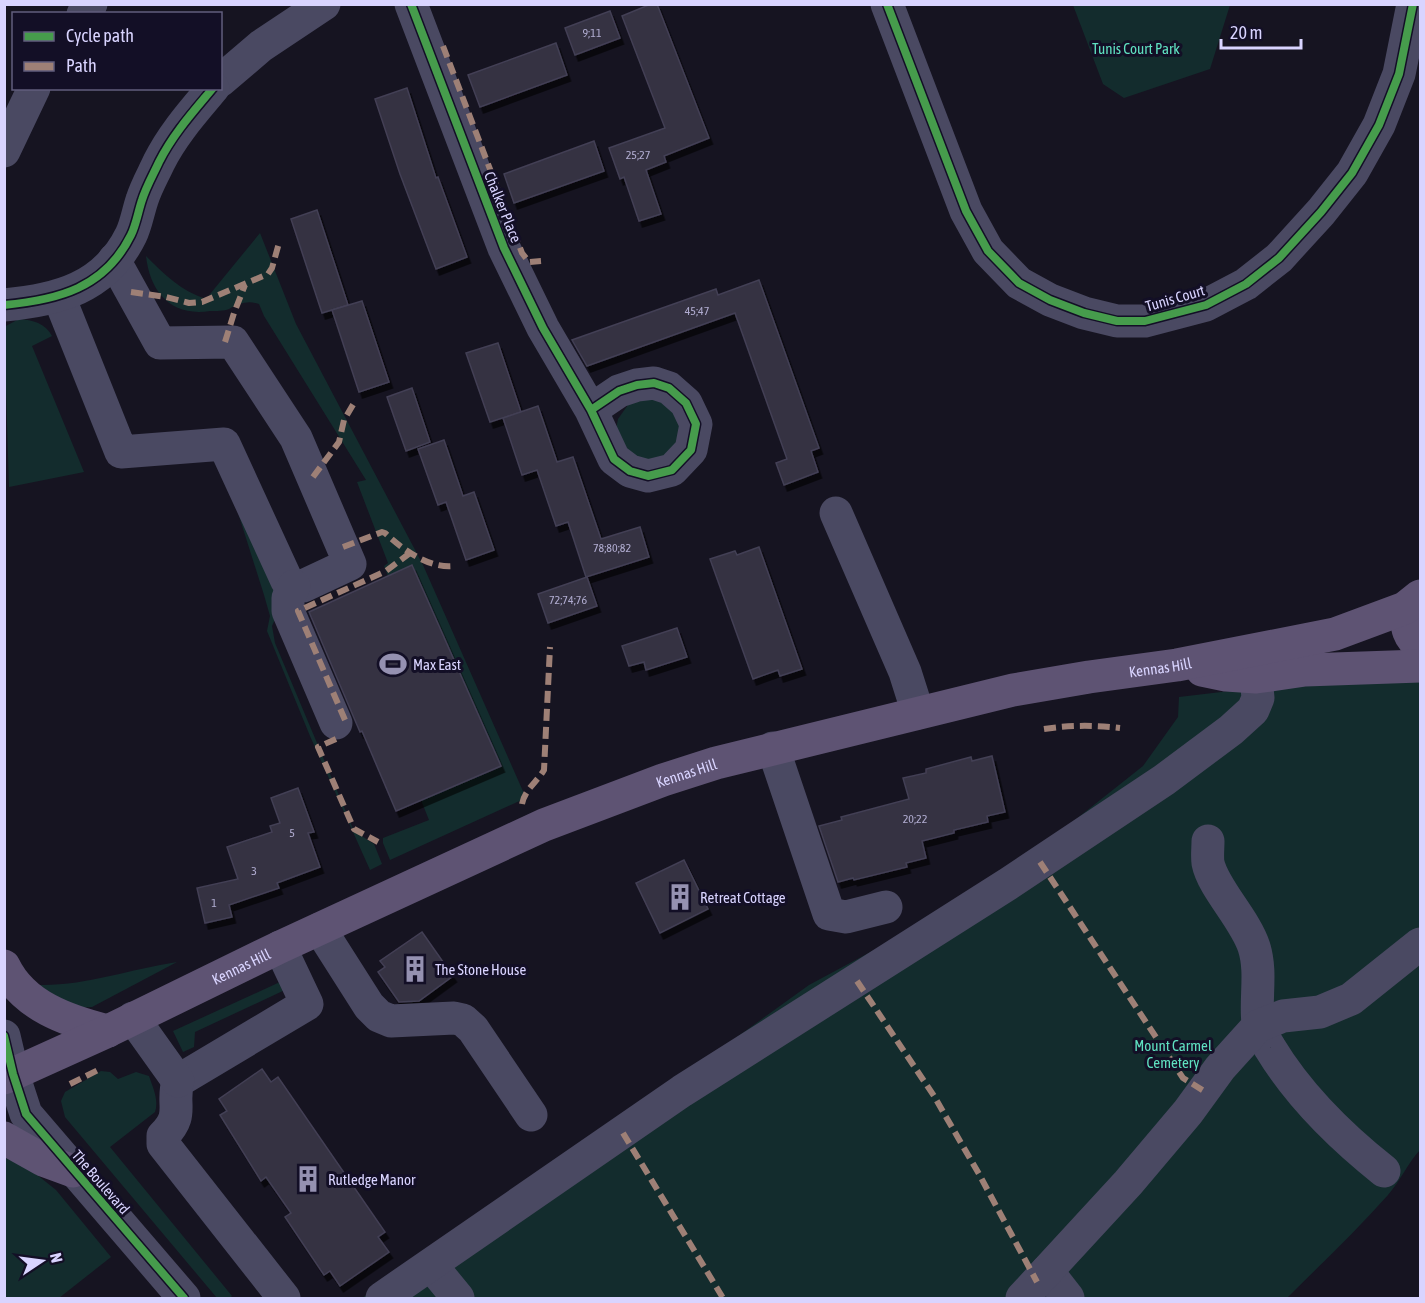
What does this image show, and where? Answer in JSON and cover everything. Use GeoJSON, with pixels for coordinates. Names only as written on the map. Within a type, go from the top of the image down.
{"type":"FeatureCollection","features":[{"type":"Feature","properties":{"kind":"main road","name":"Kennas Hill"},"geometry":{"type":"LineString","coordinates":[[9,1076],[544,825],[585,808],[716,763],[1013,690],[1177,665],[1335,634],[1415,606]]}},
{"type":"Feature","properties":{"kind":"main road"},"geometry":{"type":"LineString","coordinates":[[1415,606],[1409,634],[1420,645]]}},
{"type":"Feature","properties":{"kind":"main road"},"geometry":{"type":"LineString","coordinates":[[1177,665],[1226,675],[1256,677],[1305,670],[1420,666]]}},
{"type":"Feature","properties":{"kind":"main road"},"geometry":{"type":"LineString","coordinates":[[4,966],[20,989],[44,1008],[62,1018],[120,1025]]}},
{"type":"Feature","properties":{"kind":"main road"},"geometry":{"type":"LineString","coordinates":[[4,1138],[44,1160],[74,1171]]}},
{"type":"Feature","properties":{"kind":"street"},"geometry":{"type":"LineString","coordinates":[[222,79],[261,46],[324,4]]}},
{"type":"Feature","properties":{"kind":"street","name":"Chalker Place"},"geometry":{"type":"LineString","coordinates":[[411,4],[504,248],[543,328],[591,410]]}},
{"type":"Feature","properties":{"kind":"street","name":"Tunis Court"},"geometry":{"type":"LineString","coordinates":[[886,4],[966,211],[988,251],[1019,283],[1050,300],[1084,313],[1117,321],[1145,321],[1206,306],[1246,284],[1279,258],[1321,213],[1352,173],[1379,125],[1399,74],[1413,4]]}},
{"type":"Feature","properties":{"kind":"street"},"geometry":{"type":"LineString","coordinates":[[8,134],[33,90]]}},
{"type":"Feature","properties":{"kind":"street"},"geometry":{"type":"LineString","coordinates":[[4,305],[39,302],[59,297],[89,283],[114,260],[132,234],[142,198],[165,152],[181,125],[211,90]]}},
{"type":"Feature","properties":{"kind":"street"},"geometry":{"type":"LineString","coordinates":[[59,297],[121,452],[224,444],[287,581],[294,586],[303,586],[351,564],[296,438],[233,342],[160,343],[114,260]]}},
{"type":"Feature","properties":{"kind":"street"},"geometry":{"type":"LineString","coordinates":[[836,513],[905,672],[918,712]]}},
{"type":"Feature","properties":{"kind":"street"},"geometry":{"type":"LineString","coordinates":[[294,586],[288,598],[288,611],[336,723]]}},
{"type":"Feature","properties":{"kind":"street"},"geometry":{"type":"LineString","coordinates":[[382,1299],[682,1091],[1008,884],[1164,780],[1231,730],[1253,710],[1258,698],[1256,677]]}},
{"type":"Feature","properties":{"kind":"street"},"geometry":{"type":"LineString","coordinates":[[773,748],[829,915],[846,917],[886,907]]}},
{"type":"Feature","properties":{"kind":"street"},"geometry":{"type":"LineString","coordinates":[[1208,841],[1208,864],[1255,948],[1259,989],[1258,1026],[1284,1070],[1322,1115],[1354,1146],[1384,1170]]}},
{"type":"Feature","properties":{"kind":"street"},"geometry":{"type":"LineString","coordinates":[[330,924],[402,1021],[454,1018],[463,1020],[473,1029],[531,1115]]}},
{"type":"Feature","properties":{"kind":"street"},"geometry":{"type":"LineString","coordinates":[[1022,1299],[1128,1183],[1188,1112],[1220,1068],[1258,1026],[1283,1016],[1320,1012],[1351,999],[1420,944]]}},
{"type":"Feature","properties":{"kind":"street"},"geometry":{"type":"LineString","coordinates":[[280,947],[307,1004],[178,1081],[177,1115],[163,1136],[164,1144],[284,1299]]}},
{"type":"Feature","properties":{"kind":"street"},"geometry":{"type":"LineString","coordinates":[[120,1025],[178,1081]]}},
{"type":"Feature","properties":{"kind":"street","name":"The Boulevard"},"geometry":{"type":"LineString","coordinates":[[4,1036],[9,1076],[26,1114],[184,1299]]}},
{"type":"Feature","properties":{"kind":"street"},"geometry":{"type":"LineString","coordinates":[[431,1265],[458,1299]]}},
{"type":"Feature","properties":{"kind":"street"},"geometry":{"type":"LineString","coordinates":[[1047,1272],[1068,1299]]}},
{"type":"Feature","properties":{"kind":"green space","name":"Tunis Court Park"},"geometry":{"type":"Polygon","coordinates":[[[1073,5],[1230,5],[1210,69],[1124,98],[1103,84],[1073,5]]]}},
{"type":"Feature","properties":{"kind":"green space"},"geometry":{"type":"Polygon","coordinates":[[[260,233],[296,324],[423,565],[526,798],[390,860],[383,838],[429,820],[421,800],[500,765],[413,566],[388,576],[384,566],[388,563],[357,482],[366,480],[264,316],[259,304],[243,303],[220,311],[184,310],[165,299],[152,281],[146,256],[181,287],[206,299],[260,233]]]}},
{"type":"Feature","properties":{"kind":"green space"},"geometry":{"type":"Polygon","coordinates":[[[19,319],[38,323],[52,336],[32,346],[84,472],[9,487],[4,327],[19,319]]]}},
{"type":"Feature","properties":{"kind":"green space"},"geometry":{"type":"Polygon","coordinates":[[[650,396],[670,403],[682,433],[673,449],[658,460],[632,457],[616,430],[618,419],[630,402],[650,396]]]}},
{"type":"Feature","properties":{"kind":"green space"},"geometry":{"type":"Polygon","coordinates":[[[221,459],[279,604],[279,610],[272,626],[275,643],[354,831],[374,844],[382,864],[370,870],[310,736],[267,631],[270,616],[221,459]]]}},
{"type":"Feature","properties":{"kind":"green space","name":"Mount Carmel Cemetery"},"geometry":{"type":"Polygon","coordinates":[[[1420,681],[1420,1150],[1388,1195],[1287,1298],[362,1298],[537,1181],[809,985],[969,899],[1056,835],[1143,766],[1178,717],[1179,697],[1281,685],[1420,681]]]}},
{"type":"Feature","properties":{"kind":"green space"},"geometry":{"type":"Polygon","coordinates":[[[177,962],[92,1007],[74,1008],[39,985],[74,983],[177,962]]]}},
{"type":"Feature","properties":{"kind":"green space"},"geometry":{"type":"Polygon","coordinates":[[[280,982],[287,989],[195,1032],[194,1047],[183,1052],[173,1031],[280,982]]]}},
{"type":"Feature","properties":{"kind":"green space"},"geometry":{"type":"Polygon","coordinates":[[[101,1071],[110,1072],[118,1079],[136,1072],[149,1076],[156,1098],[155,1112],[110,1147],[232,1296],[230,1298],[217,1298],[65,1117],[61,1101],[65,1092],[101,1071]]]}},
{"type":"Feature","properties":{"kind":"green space"},"geometry":{"type":"Polygon","coordinates":[[[5,1158],[26,1166],[56,1190],[111,1257],[59,1298],[5,1298],[5,1158]]]}},
{"type":"Feature","properties":{"kind":"building"},"geometry":{"type":"Polygon","coordinates":[[[651,4],[657,4],[709,138],[664,156],[666,162],[646,170],[661,214],[639,221],[624,177],[620,179],[609,148],[665,128],[622,16],[651,4]]]}},
{"type":"Feature","properties":{"kind":"building"},"geometry":{"type":"Polygon","coordinates":[[[610,11],[620,38],[575,55],[565,28],[610,11]]]}},
{"type":"Feature","properties":{"kind":"building"},"geometry":{"type":"Polygon","coordinates":[[[556,43],[567,75],[480,107],[468,75],[556,43]]]}},
{"type":"Feature","properties":{"kind":"building"},"geometry":{"type":"Polygon","coordinates":[[[407,88],[436,178],[438,177],[467,257],[436,269],[375,99],[407,88]]]}},
{"type":"Feature","properties":{"kind":"building"},"geometry":{"type":"Polygon","coordinates":[[[594,141],[604,171],[514,203],[504,174],[594,141]]]}},
{"type":"Feature","properties":{"kind":"building"},"geometry":{"type":"Polygon","coordinates":[[[317,210],[348,305],[322,313],[291,219],[317,210]]]}},
{"type":"Feature","properties":{"kind":"building"},"geometry":{"type":"Polygon","coordinates":[[[759,280],[819,448],[811,451],[818,472],[784,485],[776,463],[787,459],[735,313],[587,366],[572,340],[716,289],[718,295],[759,280]]]}},
{"type":"Feature","properties":{"kind":"building"},"geometry":{"type":"Polygon","coordinates":[[[362,301],[389,382],[359,392],[332,310],[362,301]]]}},
{"type":"Feature","properties":{"kind":"building"},"geometry":{"type":"Polygon","coordinates":[[[498,343],[521,412],[490,422],[466,353],[498,343]]]}},
{"type":"Feature","properties":{"kind":"building"},"geometry":{"type":"Polygon","coordinates":[[[412,388],[430,442],[406,451],[387,397],[412,388]]]}},
{"type":"Feature","properties":{"kind":"building"},"geometry":{"type":"Polygon","coordinates":[[[538,406],[557,462],[573,457],[601,539],[640,527],[649,557],[586,577],[568,522],[556,526],[537,470],[522,475],[503,418],[538,406]]]}},
{"type":"Feature","properties":{"kind":"building"},"geometry":{"type":"Polygon","coordinates":[[[444,440],[463,496],[474,492],[494,550],[466,560],[446,502],[438,505],[418,449],[444,440]]]}},
{"type":"Feature","properties":{"kind":"building"},"geometry":{"type":"Polygon","coordinates":[[[759,547],[802,669],[780,676],[778,670],[753,679],[710,559],[735,551],[737,555],[759,547]]]}},
{"type":"Feature","properties":{"kind":"building","name":"Max East"},"geometry":{"type":"Polygon","coordinates":[[[412,565],[501,766],[396,811],[309,612],[412,565]]]}},
{"type":"Feature","properties":{"kind":"building"},"geometry":{"type":"Polygon","coordinates":[[[587,577],[597,606],[548,623],[538,594],[587,577]]]}},
{"type":"Feature","properties":{"kind":"building"},"geometry":{"type":"Polygon","coordinates":[[[677,628],[687,657],[646,670],[644,662],[629,666],[622,646],[677,628]]]}},
{"type":"Feature","properties":{"kind":"building"},"geometry":{"type":"Polygon","coordinates":[[[992,756],[1005,812],[987,816],[988,822],[922,841],[926,858],[906,863],[907,867],[838,882],[819,826],[842,820],[841,817],[909,799],[903,778],[926,773],[926,769],[971,757],[972,761],[992,756]]]}},
{"type":"Feature","properties":{"kind":"building"},"geometry":{"type":"Polygon","coordinates":[[[298,788],[314,832],[308,833],[320,867],[277,883],[279,888],[229,905],[232,917],[205,923],[197,888],[238,879],[227,847],[272,832],[270,826],[280,823],[271,798],[298,788]]]}},
{"type":"Feature","properties":{"kind":"building","name":"Retreat Cottage"},"geometry":{"type":"Polygon","coordinates":[[[684,860],[708,909],[660,933],[636,883],[684,860]]]}},
{"type":"Feature","properties":{"kind":"building","name":"The Stone House"},"geometry":{"type":"Polygon","coordinates":[[[422,932],[453,976],[419,1001],[399,1002],[378,972],[385,967],[380,961],[422,932]]]}},
{"type":"Feature","properties":{"kind":"building","name":"Rutledge Manor"},"geometry":{"type":"Polygon","coordinates":[[[262,1069],[271,1082],[278,1077],[385,1232],[378,1237],[389,1252],[340,1286],[330,1271],[324,1275],[285,1217],[291,1213],[266,1177],[261,1181],[220,1115],[227,1111],[219,1099],[262,1069]]]}},
{"type":"Feature","properties":{"kind":"marked path"},"geometry":{"type":"LineString","coordinates":[[443,46],[522,253],[529,262],[541,261]]}},
{"type":"Feature","properties":{"kind":"marked path"},"geometry":{"type":"LineString","coordinates":[[131,292],[189,303],[202,302],[268,274],[279,243]]}},
{"type":"Feature","properties":{"kind":"marked path"},"geometry":{"type":"LineString","coordinates":[[225,342],[245,285]]}},
{"type":"Feature","properties":{"kind":"marked path"},"geometry":{"type":"LineString","coordinates":[[313,477],[339,442],[344,420],[354,403]]}},
{"type":"Feature","properties":{"kind":"marked path"},"geometry":{"type":"LineString","coordinates":[[343,547],[382,532],[416,557],[435,564],[454,566]]}},
{"type":"Feature","properties":{"kind":"marked path"},"geometry":{"type":"LineString","coordinates":[[345,720],[298,611],[386,571],[410,553]]}},
{"type":"Feature","properties":{"kind":"marked path"},"geometry":{"type":"LineString","coordinates":[[522,804],[528,790],[544,770],[550,647]]}},
{"type":"Feature","properties":{"kind":"marked path"},"geometry":{"type":"LineString","coordinates":[[1044,729],[1082,726],[1120,728]]}},
{"type":"Feature","properties":{"kind":"marked path"},"geometry":{"type":"LineString","coordinates":[[336,739],[318,747],[354,829],[378,842]]}},
{"type":"Feature","properties":{"kind":"marked path"},"geometry":{"type":"LineString","coordinates":[[1040,862],[1183,1078],[1204,1091]]}},
{"type":"Feature","properties":{"kind":"marked path"},"geometry":{"type":"LineString","coordinates":[[857,981],[934,1096],[1037,1282]]}},
{"type":"Feature","properties":{"kind":"marked path"},"geometry":{"type":"LineString","coordinates":[[70,1084],[98,1070]]}},
{"type":"Feature","properties":{"kind":"marked path"},"geometry":{"type":"LineString","coordinates":[[623,1133],[723,1298]]}},
{"type":"Feature","properties":{"kind":"cycle path"},"geometry":{"type":"LineString","coordinates":[[411,4],[504,248],[543,328],[591,410],[614,459],[630,471],[648,476],[672,470],[691,450],[696,424],[686,403],[669,388],[654,383],[637,385],[619,391],[591,410]]}},
{"type":"Feature","properties":{"kind":"cycle path"},"geometry":{"type":"LineString","coordinates":[[887,4],[966,211],[988,251],[1019,283],[1050,300],[1084,313],[1117,321],[1145,321],[1206,305],[1246,284],[1279,258],[1321,212],[1352,173],[1379,125],[1399,74],[1413,4]]}},
{"type":"Feature","properties":{"kind":"cycle path"},"geometry":{"type":"LineString","coordinates":[[4,305],[61,295],[94,279],[108,268],[131,235],[146,190],[165,152],[211,90]]}},
{"type":"Feature","properties":{"kind":"cycle path"},"geometry":{"type":"LineString","coordinates":[[4,1036],[26,1114],[184,1298]]}},
{"type":"Feature","properties":{"kind":"place","name":"Max East"},"geometry":{"type":"Point","coordinates":[393,664]}},
{"type":"Feature","properties":{"kind":"place","name":"Retreat Cottage"},"geometry":{"type":"Point","coordinates":[680,897]}},
{"type":"Feature","properties":{"kind":"place","name":"The Stone House"},"geometry":{"type":"Point","coordinates":[415,969]}},
{"type":"Feature","properties":{"kind":"place","name":"Rutledge Manor"},"geometry":{"type":"Point","coordinates":[308,1179]}}]}
